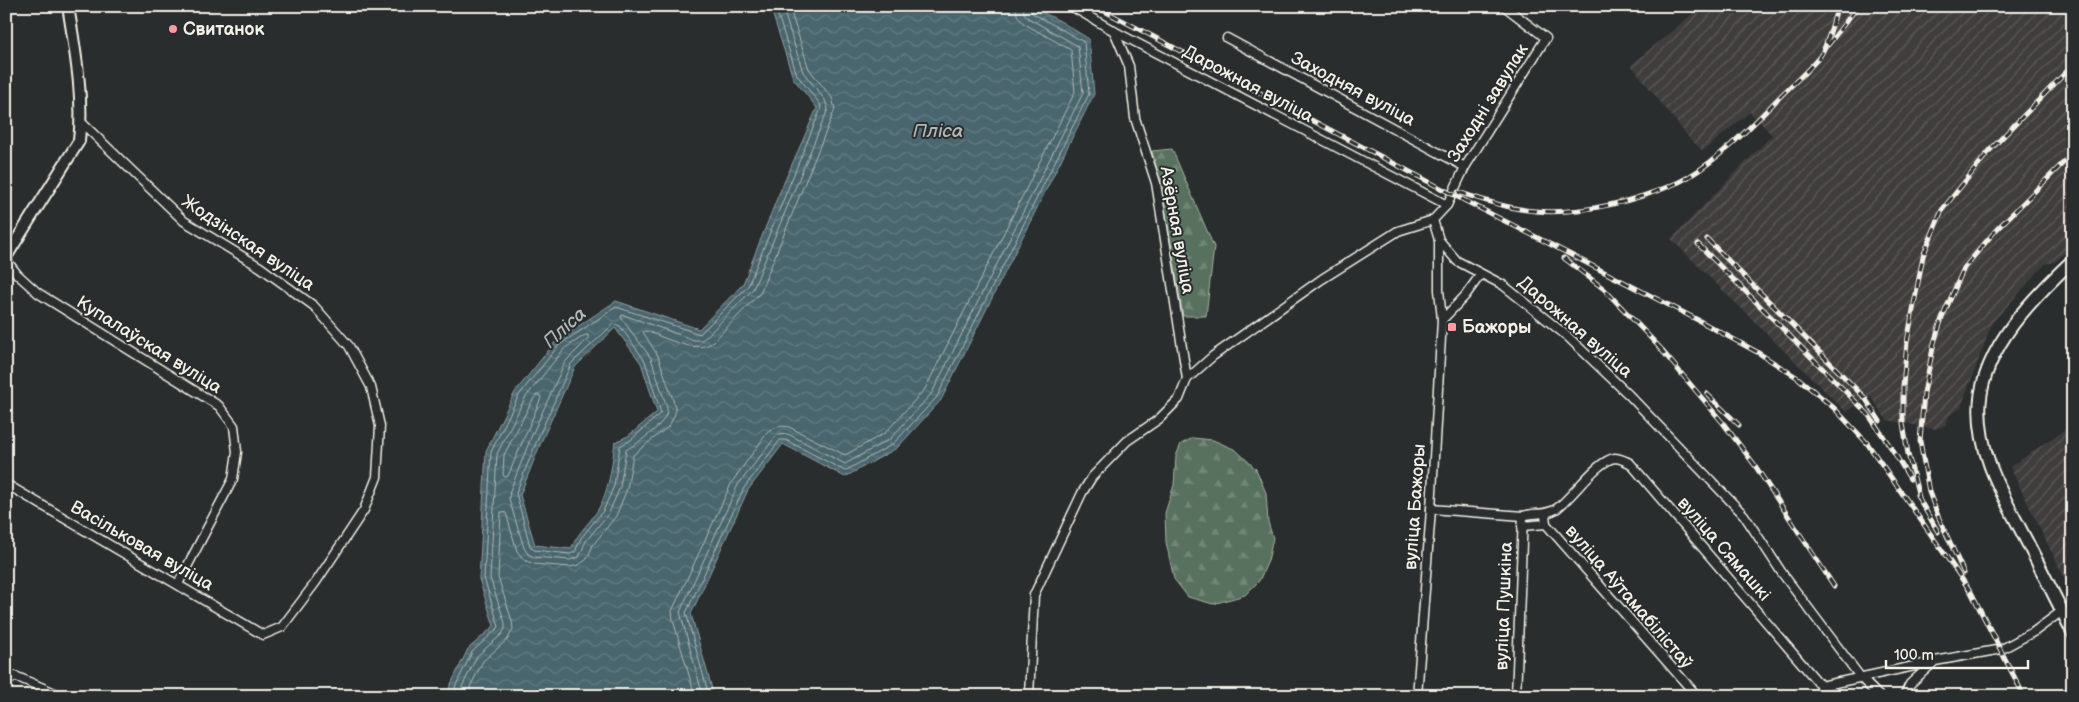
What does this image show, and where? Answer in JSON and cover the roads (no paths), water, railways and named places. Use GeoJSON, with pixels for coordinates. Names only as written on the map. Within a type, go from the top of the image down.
{"type":"FeatureCollection","features":[{"type":"Feature","properties":{"kind":"main road"},"geometry":{"type":"LineString","coordinates":[[2073,260],[2036,298],[2011,328],[1991,362],[1980,402],[1980,429],[1992,474],[2073,632]]}},
{"type":"Feature","properties":{"kind":"street"},"geometry":{"type":"LineString","coordinates":[[6,258],[79,141],[81,122],[76,51],[68,6]]}},
{"type":"Feature","properties":{"kind":"street","name":"Дарожная вуліца"},"geometry":{"type":"LineString","coordinates":[[1071,6],[1114,31],[1447,205]]}},
{"type":"Feature","properties":{"kind":"street","name":"Заходні завулак"},"geometry":{"type":"LineString","coordinates":[[1447,205],[1465,167],[1546,38],[1504,6]]}},
{"type":"Feature","properties":{"kind":"street","name":"Азёрная вуліца"},"geometry":{"type":"LineString","coordinates":[[1114,31],[1129,66],[1136,118],[1156,182],[1188,379]]}},
{"type":"Feature","properties":{"kind":"street","name":"Заходняя вуліца"},"geometry":{"type":"LineString","coordinates":[[1227,38],[1465,167]]}},
{"type":"Feature","properties":{"kind":"street","name":"Жодзінская вуліца"},"geometry":{"type":"LineString","coordinates":[[81,122],[184,221],[260,267],[314,306],[349,346],[371,387],[380,426],[377,477],[364,510],[316,582],[282,627],[263,635]]}},
{"type":"Feature","properties":{"kind":"street"},"geometry":{"type":"LineString","coordinates":[[1029,696],[1034,595],[1082,493],[1092,477],[1127,441],[1159,419],[1179,399],[1188,379],[1213,356],[1322,280],[1398,231],[1434,220],[1447,205]]}},
{"type":"Feature","properties":{"kind":"street","name":"Дарожная вуліца"},"geometry":{"type":"LineString","coordinates":[[1434,220],[1439,240],[1456,261],[1503,285],[1567,336],[1603,369],[1744,515],[1782,573],[1862,678],[1879,696]]}},
{"type":"Feature","properties":{"kind":"street","name":"вуліца Бажоры"},"geometry":{"type":"LineString","coordinates":[[1417,696],[1431,509],[1442,320],[1439,290],[1439,240]]}},
{"type":"Feature","properties":{"kind":"street","name":"Купалаўская вуліца"},"geometry":{"type":"LineString","coordinates":[[6,258],[17,274],[38,293],[219,406],[234,426],[237,452],[233,480],[178,584]]}},
{"type":"Feature","properties":{"kind":"street"},"geometry":{"type":"LineString","coordinates":[[1442,320],[1465,296],[1481,274]]}},
{"type":"Feature","properties":{"kind":"street","name":"вуліца Сямашкі"},"geometry":{"type":"LineString","coordinates":[[1545,514],[1556,509],[1587,478],[1609,460],[1617,458],[1630,462],[1821,686]]}},
{"type":"Feature","properties":{"kind":"street","name":"Васільковая вуліца"},"geometry":{"type":"LineString","coordinates":[[6,484],[263,635]]}},
{"type":"Feature","properties":{"kind":"street"},"geometry":{"type":"LineString","coordinates":[[1431,509],[1523,516],[1532,513],[1545,514]]}},
{"type":"Feature","properties":{"kind":"street","name":"вуліца Аўтамабілістаў"},"geometry":{"type":"LineString","coordinates":[[1545,514],[1546,524],[1696,696]]}},
{"type":"Feature","properties":{"kind":"street","name":"вуліца Пушкіна"},"geometry":{"type":"LineString","coordinates":[[1516,696],[1523,516]]}},
{"type":"Feature","properties":{"kind":"street"},"geometry":{"type":"LineString","coordinates":[[1522,526],[1546,524]]}},
{"type":"Feature","properties":{"kind":"street"},"geometry":{"type":"LineString","coordinates":[[1821,696],[1821,686],[1935,661],[2002,649],[2035,631],[2062,611]]}},
{"type":"Feature","properties":{"kind":"street"},"geometry":{"type":"LineString","coordinates":[[1904,696],[1910,684],[1935,661]]}},
{"type":"Feature","properties":{"kind":"street"},"geometry":{"type":"LineString","coordinates":[[6,684],[15,676],[62,696]]}},
{"type":"Feature","properties":{"kind":"water","name":"Пліса"},"geometry":{"type":"Polygon","coordinates":[[[770,6],[1030,6],[1060,21],[1089,39],[1094,94],[941,400],[897,448],[845,477],[783,444],[748,490],[691,614],[714,696],[453,696],[449,688],[468,649],[494,626],[479,579],[486,451],[515,392],[556,341],[616,301],[699,329],[743,284],[778,196],[817,108],[793,78],[770,6]],[[615,328],[575,367],[542,440],[520,495],[535,545],[571,549],[577,537],[597,512],[606,491],[615,442],[628,436],[657,412],[641,363],[615,328]]]}},
{"type":"Feature","properties":{"kind":"railway"},"geometry":{"type":"LineString","coordinates":[[1095,6],[1452,194],[1696,319],[1757,352],[1798,378],[1834,408],[1867,443],[1971,592],[2024,696]]}},
{"type":"Feature","properties":{"kind":"railway"},"geometry":{"type":"LineString","coordinates":[[1458,192],[1496,204],[1535,211],[1553,212],[1590,209],[1627,201],[1679,182],[1703,167],[1728,147],[1815,63],[1825,46],[1838,6]]}},
{"type":"Feature","properties":{"kind":"railway"},"geometry":{"type":"LineString","coordinates":[[1828,45],[1858,6]]}},
{"type":"Feature","properties":{"kind":"railway"},"geometry":{"type":"LineString","coordinates":[[1920,501],[1908,454],[1903,423],[1903,386],[1907,342],[1923,256],[1942,210],[1991,149],[2073,65]]}},
{"type":"Feature","properties":{"kind":"railway"},"geometry":{"type":"LineString","coordinates":[[1964,573],[1929,492],[1920,441],[1924,393],[1934,343],[1942,318],[1964,268],[1996,230],[2073,153]]}},
{"type":"Feature","properties":{"kind":"railway"},"geometry":{"type":"LineString","coordinates":[[1707,239],[1865,398],[1880,421]]}},
{"type":"Feature","properties":{"kind":"railway"},"geometry":{"type":"LineString","coordinates":[[1698,244],[1868,414],[1910,479]]}},
{"type":"Feature","properties":{"kind":"railway"},"geometry":{"type":"LineString","coordinates":[[1564,258],[1604,289],[1664,352]]}},
{"type":"Feature","properties":{"kind":"railway"},"geometry":{"type":"LineString","coordinates":[[1659,347],[1723,423],[1754,464],[1834,586]]}},
{"type":"Feature","properties":{"kind":"railway"},"geometry":{"type":"LineString","coordinates":[[1707,394],[1739,425]]}},
{"type":"Feature","properties":{"kind":"railway"},"geometry":{"type":"LineString","coordinates":[[1917,495],[1938,532]]}},
{"type":"Feature","properties":{"kind":"place","name":"Свитанок"},"geometry":{"type":"Point","coordinates":[173,29]}},
{"type":"Feature","properties":{"kind":"place","name":"Бажоры"},"geometry":{"type":"Point","coordinates":[1452,327]}}]}
